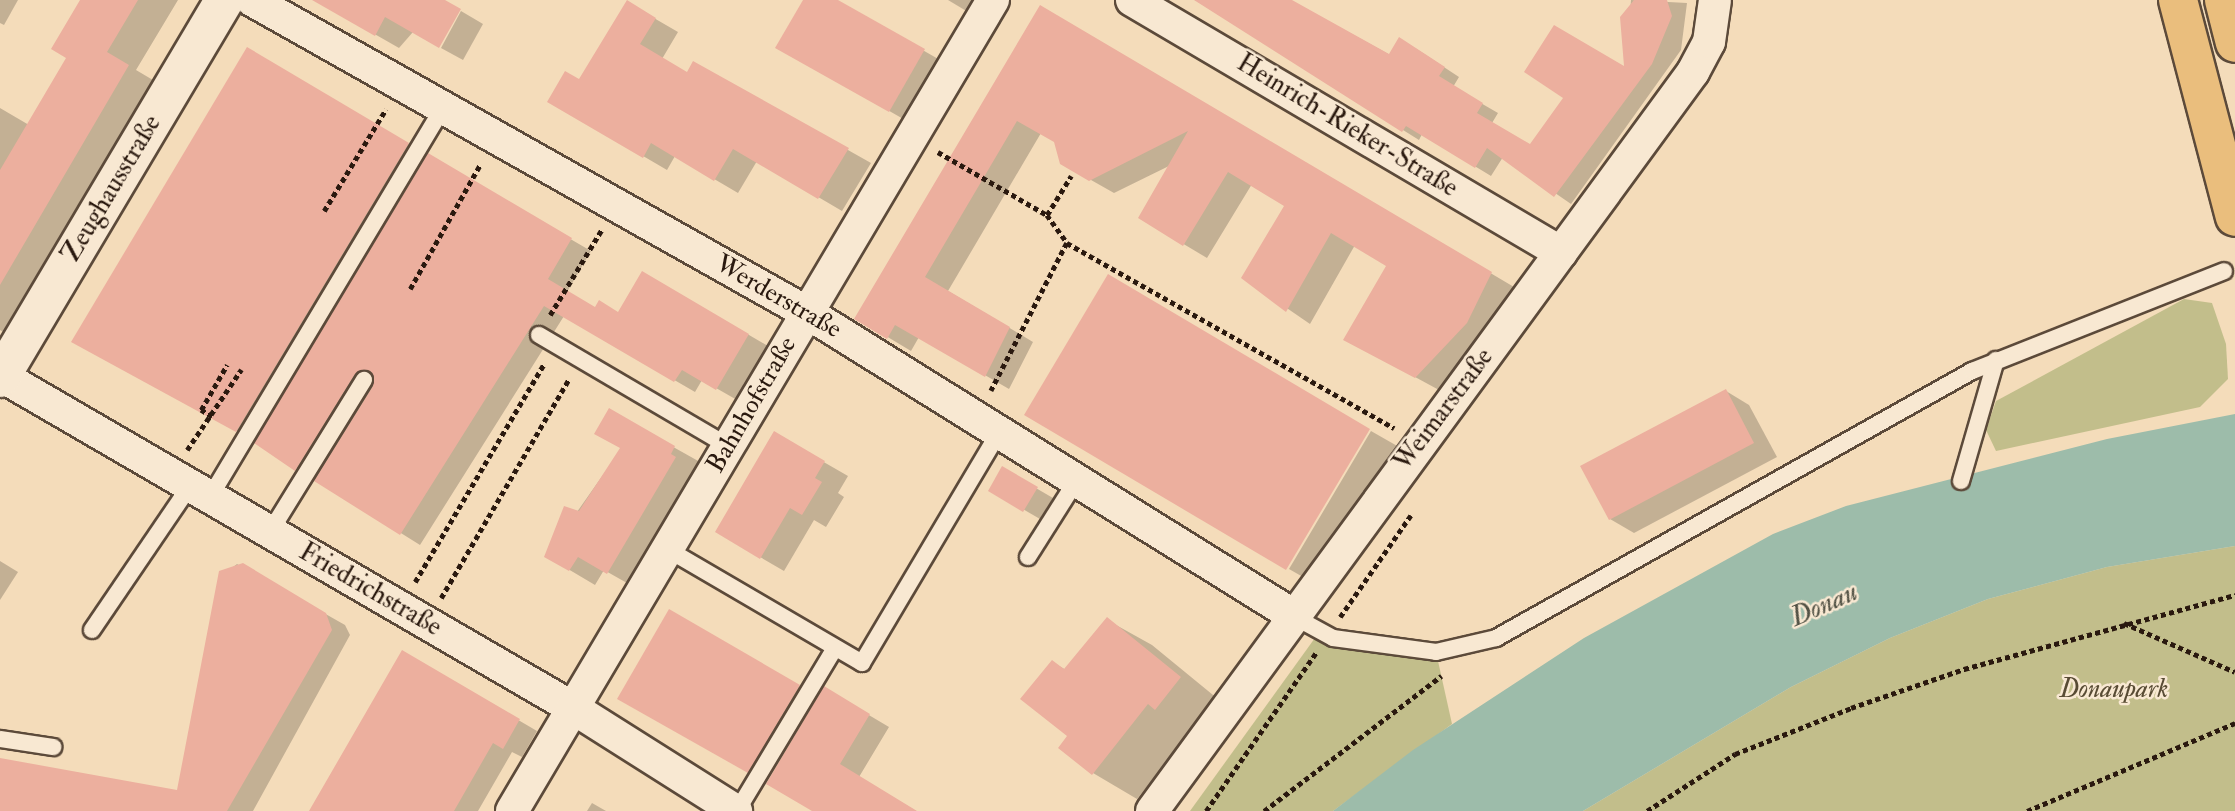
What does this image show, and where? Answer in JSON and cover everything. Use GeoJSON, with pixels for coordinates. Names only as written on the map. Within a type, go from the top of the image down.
{"type":"FeatureCollection","features":[{"type":"Feature","properties":{"kind":"main road"},"geometry":{"type":"LineString","coordinates":[[2178,0],[2235,217]]}},
{"type":"Feature","properties":{"kind":"main road"},"geometry":{"type":"LineString","coordinates":[[2224,0],[2235,43]]}},
{"type":"Feature","properties":{"kind":"street","name":"Zeughausstraße"},"geometry":{"type":"LineString","coordinates":[[0,376],[224,0]]}},
{"type":"Feature","properties":{"kind":"street","name":"Werderstraße"},"geometry":{"type":"LineString","coordinates":[[252,0],[806,312],[1291,614]]}},
{"type":"Feature","properties":{"kind":"street","name":"Bahnhofstraße"},"geometry":{"type":"LineString","coordinates":[[522,807],[573,708],[993,0]]}},
{"type":"Feature","properties":{"kind":"street","name":"Heinrich-Rieker-Straße"},"geometry":{"type":"LineString","coordinates":[[1132,0],[1561,253]]}},
{"type":"Feature","properties":{"kind":"street","name":"Weimarstraße"},"geometry":{"type":"LineString","coordinates":[[1152,811],[1291,614],[1693,72],[1709,42],[1715,0]]}},
{"type":"Feature","properties":{"kind":"street","name":"Friedrichstraße"},"geometry":{"type":"LineString","coordinates":[[0,376],[573,708],[737,811]]}},
{"type":"Feature","properties":{"kind":"lane"},"geometry":{"type":"LineString","coordinates":[[92,630],[443,107]]}},
{"type":"Feature","properties":{"kind":"lane"},"geometry":{"type":"LineString","coordinates":[[1291,614],[1328,635],[1436,652],[1496,638],[1833,443],[1996,360],[2224,271]]}},
{"type":"Feature","properties":{"kind":"lane"},"geometry":{"type":"LineString","coordinates":[[538,335],[728,446]]}},
{"type":"Feature","properties":{"kind":"lane"},"geometry":{"type":"LineString","coordinates":[[1961,481],[1996,360]]}},
{"type":"Feature","properties":{"kind":"lane"},"geometry":{"type":"LineString","coordinates":[[270,532],[364,380]]}},
{"type":"Feature","properties":{"kind":"lane"},"geometry":{"type":"LineString","coordinates":[[667,549],[862,663],[988,425]]}},
{"type":"Feature","properties":{"kind":"lane"},"geometry":{"type":"LineString","coordinates":[[1028,557],[1076,481]]}},
{"type":"Feature","properties":{"kind":"lane"},"geometry":{"type":"LineString","coordinates":[[737,811],[835,648]]}},
{"type":"Feature","properties":{"kind":"lane"},"geometry":{"type":"LineString","coordinates":[[0,739],[53,747]]}},
{"type":"Feature","properties":{"kind":"path"},"geometry":{"type":"LineString","coordinates":[[324,211],[401,84]]}},
{"type":"Feature","properties":{"kind":"path"},"geometry":{"type":"LineString","coordinates":[[410,289],[497,138]]}},
{"type":"Feature","properties":{"kind":"path"},"geometry":{"type":"LineString","coordinates":[[937,151],[1047,215],[1068,243],[1419,442]]}},
{"type":"Feature","properties":{"kind":"path"},"geometry":{"type":"LineString","coordinates":[[1047,215],[1071,176]]}},
{"type":"Feature","properties":{"kind":"path"},"geometry":{"type":"LineString","coordinates":[[538,335],[616,205]]}},
{"type":"Feature","properties":{"kind":"path"},"geometry":{"type":"LineString","coordinates":[[988,425],[1068,243]]}},
{"type":"Feature","properties":{"kind":"path"},"geometry":{"type":"LineString","coordinates":[[414,615],[555,345]]}},
{"type":"Feature","properties":{"kind":"path"},"geometry":{"type":"LineString","coordinates":[[414,615],[580,360]]}},
{"type":"Feature","properties":{"kind":"path"},"geometry":{"type":"LineString","coordinates":[[212,416],[201,410],[227,365]]}},
{"type":"Feature","properties":{"kind":"path"},"geometry":{"type":"LineString","coordinates":[[190,485],[212,416],[241,370]]}},
{"type":"Feature","properties":{"kind":"path"},"geometry":{"type":"LineString","coordinates":[[1206,811],[1414,511]]}},
{"type":"Feature","properties":{"kind":"path"},"geometry":{"type":"LineString","coordinates":[[1647,811],[1735,754],[1838,713],[2123,622],[2235,595]]}},
{"type":"Feature","properties":{"kind":"path"},"geometry":{"type":"LineString","coordinates":[[2123,622],[2235,672]]}},
{"type":"Feature","properties":{"kind":"path"},"geometry":{"type":"LineString","coordinates":[[1264,811],[1452,669]]}},
{"type":"Feature","properties":{"kind":"path"},"geometry":{"type":"LineString","coordinates":[[2026,811],[2235,723]]}},
{"type":"Feature","properties":{"kind":"green space"},"geometry":{"type":"Polygon","coordinates":[[[2184,299],[2212,303],[2226,344],[2228,379],[2200,407],[1996,451],[1986,430],[1996,401],[2184,299]]]}},
{"type":"Feature","properties":{"kind":"green space","name":"Donaupark"},"geometry":{"type":"Polygon","coordinates":[[[2235,546],[2235,811],[1583,811],[1791,687],[1890,638],[1988,599],[2107,567],[2235,546]]]}},
{"type":"Feature","properties":{"kind":"green space"},"geometry":{"type":"Polygon","coordinates":[[[1320,631],[1436,652],[1452,724],[1333,811],[1190,811],[1320,631]]]}},
{"type":"Feature","properties":{"kind":"water","name":"Donau"},"geometry":{"type":"Polygon","coordinates":[[[2235,414],[2235,546],[2107,567],[1988,599],[1890,638],[1791,687],[1583,811],[1333,811],[1413,750],[1584,638],[1773,534],[1846,506],[2107,439],[2235,414]]]}},
{"type":"Feature","properties":{"kind":"building"},"geometry":{"type":"Polygon","coordinates":[[[80,0],[138,0],[107,52],[129,65],[0,285],[0,170],[66,58],[51,49],[80,0]]]}},
{"type":"Feature","properties":{"kind":"building"},"geometry":{"type":"Polygon","coordinates":[[[312,0],[445,0],[461,9],[439,48],[385,17],[375,36],[312,0]]]}},
{"type":"Feature","properties":{"kind":"building"},"geometry":{"type":"Polygon","coordinates":[[[627,0],[656,18],[640,44],[687,72],[693,61],[849,148],[818,199],[733,149],[714,181],[651,143],[643,158],[547,102],[565,71],[579,79],[627,0]]]}},
{"type":"Feature","properties":{"kind":"building"},"geometry":{"type":"Polygon","coordinates":[[[803,0],[838,0],[925,49],[889,112],[775,48],[803,0]]]}},
{"type":"Feature","properties":{"kind":"building"},"geometry":{"type":"Polygon","coordinates":[[[1194,0],[1292,0],[1389,54],[1399,37],[1445,67],[1439,76],[1483,103],[1477,113],[1530,144],[1563,98],[1524,72],[1554,25],[1624,66],[1620,17],[1634,0],[1667,0],[1672,16],[1652,64],[1554,197],[1487,148],[1475,168],[1406,126],[1402,132],[1194,0]]]}},
{"type":"Feature","properties":{"kind":"building"},"geometry":{"type":"Polygon","coordinates":[[[1040,5],[1492,272],[1467,323],[1415,378],[1343,340],[1386,266],[1331,233],[1286,312],[1241,278],[1284,206],[1228,172],[1183,246],[1138,218],[1188,131],[1089,181],[1060,164],[1054,142],[1017,121],[925,277],[1010,327],[985,377],[895,325],[887,339],[854,319],[1040,5]]]}},
{"type":"Feature","properties":{"kind":"building"},"geometry":{"type":"Polygon","coordinates":[[[247,47],[409,143],[236,432],[71,342],[247,47]]]}},
{"type":"Feature","properties":{"kind":"building"},"geometry":{"type":"Polygon","coordinates":[[[428,153],[572,238],[548,279],[595,307],[599,300],[618,312],[642,271],[749,334],[716,390],[682,370],[674,382],[544,306],[400,535],[314,481],[373,386],[370,372],[355,374],[295,471],[254,443],[428,153]]]}},
{"type":"Feature","properties":{"kind":"building"},"geometry":{"type":"Polygon","coordinates":[[[1108,274],[1370,429],[1286,570],[1024,415],[1108,274]]]}},
{"type":"Feature","properties":{"kind":"building"},"geometry":{"type":"Polygon","coordinates":[[[1726,389],[1754,443],[1609,520],[1580,466],[1726,389]]]}},
{"type":"Feature","properties":{"kind":"building"},"geometry":{"type":"Polygon","coordinates":[[[609,408],[675,446],[671,454],[676,457],[607,574],[578,557],[569,571],[544,557],[564,506],[579,511],[620,448],[594,434],[609,408]]]}},
{"type":"Feature","properties":{"kind":"building"},"geometry":{"type":"Polygon","coordinates":[[[774,431],[825,461],[815,478],[822,482],[802,515],[790,508],[760,559],[715,532],[774,431]]]}},
{"type":"Feature","properties":{"kind":"building"},"geometry":{"type":"Polygon","coordinates":[[[1002,466],[1038,487],[1023,512],[988,491],[1002,466]]]}},
{"type":"Feature","properties":{"kind":"building"},"geometry":{"type":"Polygon","coordinates":[[[243,563],[326,613],[332,630],[227,811],[0,811],[0,758],[177,790],[219,571],[243,563]]]}},
{"type":"Feature","properties":{"kind":"building"},"geometry":{"type":"Polygon","coordinates":[[[669,609],[800,685],[748,773],[617,699],[669,609]]]}},
{"type":"Feature","properties":{"kind":"building"},"geometry":{"type":"Polygon","coordinates":[[[1107,617],[1181,677],[1155,710],[1148,704],[1092,775],[1058,748],[1067,736],[1020,699],[1052,660],[1064,669],[1107,617]]]}},
{"type":"Feature","properties":{"kind":"building"},"geometry":{"type":"Polygon","coordinates":[[[402,650],[520,719],[503,749],[493,743],[454,811],[309,811],[402,650]]]}},
{"type":"Feature","properties":{"kind":"building"},"geometry":{"type":"Polygon","coordinates":[[[824,686],[870,714],[840,764],[917,811],[812,811],[766,784],[824,686]]]}}]}
